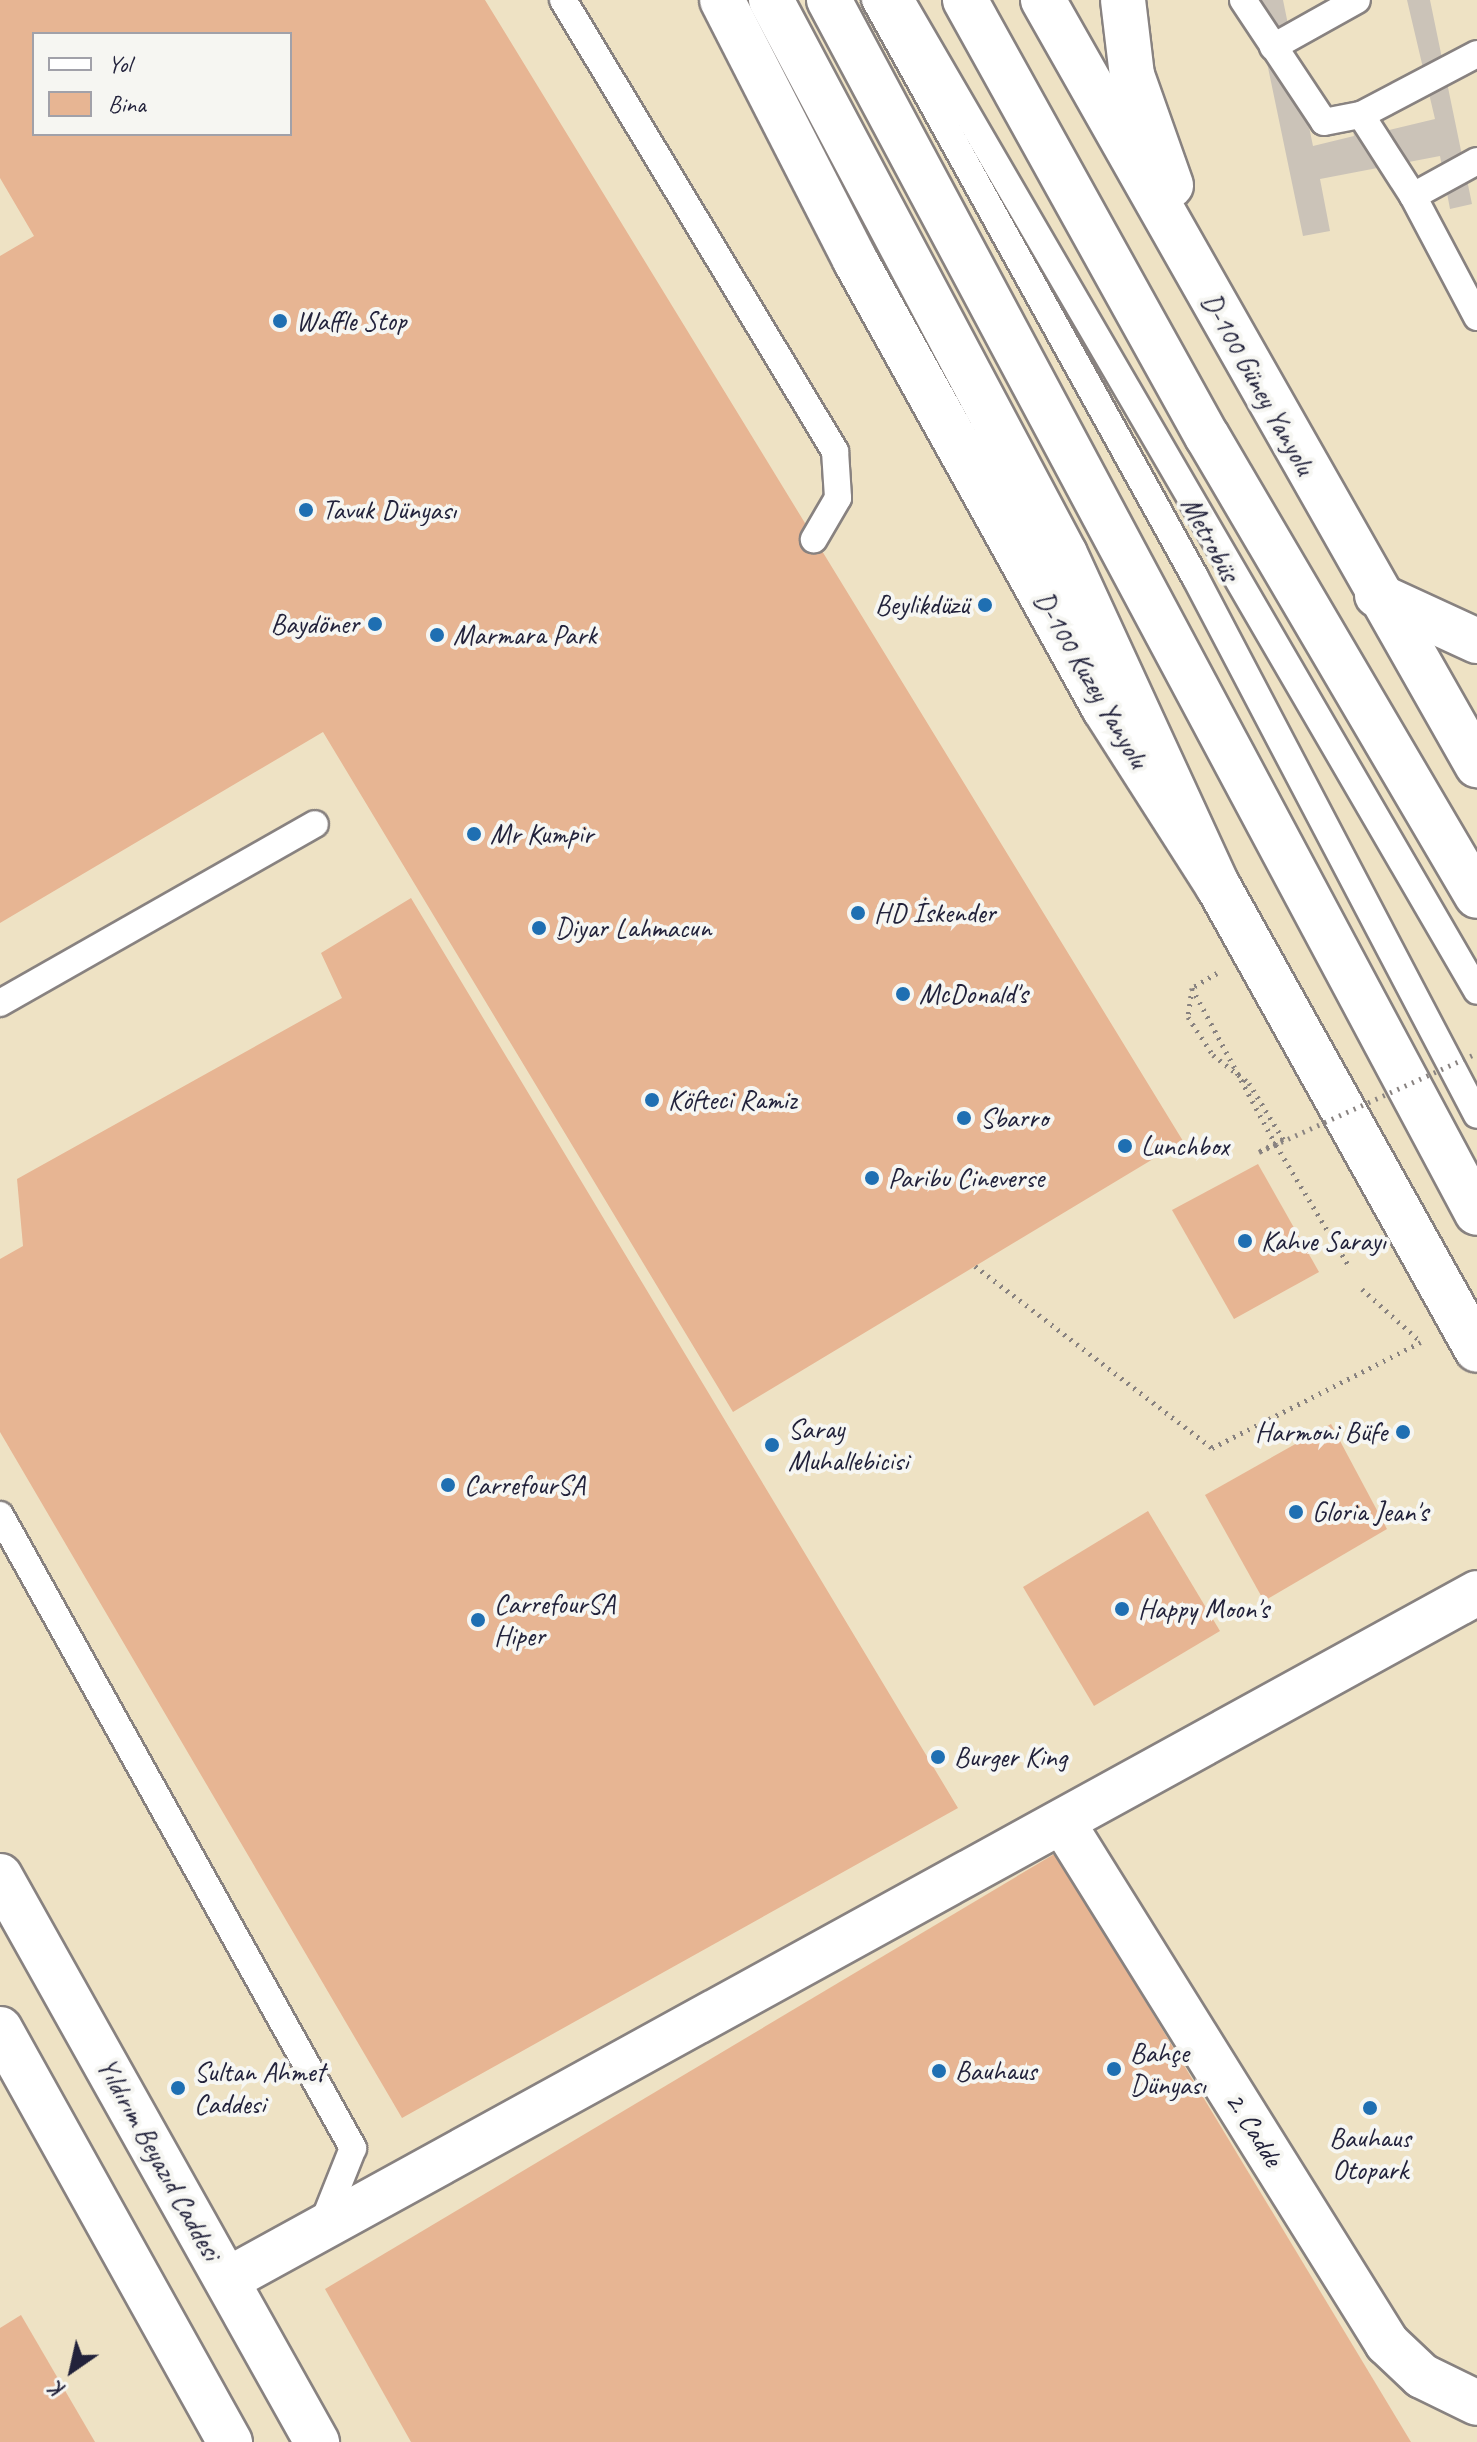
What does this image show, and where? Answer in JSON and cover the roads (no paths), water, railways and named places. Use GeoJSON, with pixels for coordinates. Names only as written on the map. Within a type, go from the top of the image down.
{"type":"FeatureCollection","features":[{"type":"Feature","properties":{"kind":"main road","name":"D-100 Kuzey Yanyolu"},"geometry":{"type":"LineString","coordinates":[[722,0],[855,260],[1104,708],[1218,886],[1477,1350]]}},
{"type":"Feature","properties":{"kind":"main road"},"geometry":{"type":"LineString","coordinates":[[771,0],[1065,554],[1218,886]]}},
{"type":"Feature","properties":{"kind":"main road"},"geometry":{"type":"LineString","coordinates":[[829,0],[1477,1213]]}},
{"type":"Feature","properties":{"kind":"main road"},"geometry":{"type":"LineString","coordinates":[[965,0],[1207,436],[1477,896]]}},
{"type":"Feature","properties":{"kind":"main road","name":"D-100 Güney Yanyolu"},"geometry":{"type":"LineString","coordinates":[[1043,0],[1214,308],[1477,765]]}},
{"type":"Feature","properties":{"kind":"main road"},"geometry":{"type":"LineString","coordinates":[[1123,0],[1132,75],[1214,308]]}},
{"type":"Feature","properties":{"kind":"main road"},"geometry":{"type":"LineString","coordinates":[[1377,595],[1477,641]]}},
{"type":"Feature","properties":{"kind":"main road"},"geometry":{"type":"LineString","coordinates":[[227,2280],[323,2223],[1063,1823],[1477,1593]]}},
{"type":"Feature","properties":{"kind":"main road","name":"2. Cadde"},"geometry":{"type":"LineString","coordinates":[[1063,1823],[1387,2343],[1422,2376],[1477,2403]]}},
{"type":"Feature","properties":{"kind":"main road","name":"Yıldırım Beyazıd Caddesi"},"geometry":{"type":"LineString","coordinates":[[0,1876],[317,2442]]}},
{"type":"Feature","properties":{"kind":"main road"},"geometry":{"type":"LineString","coordinates":[[0,2029],[230,2442]]}},
{"type":"Feature","properties":{"kind":"lane"},"geometry":{"type":"LineString","coordinates":[[563,0],[835,451],[838,498],[814,539]]}},
{"type":"Feature","properties":{"kind":"lane","name":"Metrobüs"},"geometry":{"type":"LineString","coordinates":[[875,0],[1195,577],[1477,1115]]}},
{"type":"Feature","properties":{"kind":"lane","name":"Metrobüs"},"geometry":{"type":"LineString","coordinates":[[901,0],[1477,991]]}},
{"type":"Feature","properties":{"kind":"lane"},"geometry":{"type":"LineString","coordinates":[[1243,0],[1324,122],[1361,115],[1477,54]]}},
{"type":"Feature","properties":{"kind":"lane"},"geometry":{"type":"LineString","coordinates":[[1273,47],[1357,0]]}},
{"type":"Feature","properties":{"kind":"lane"},"geometry":{"type":"LineString","coordinates":[[1361,115],[1470,288],[1477,317]]}},
{"type":"Feature","properties":{"kind":"lane"},"geometry":{"type":"LineString","coordinates":[[1413,196],[1477,161]]}},
{"type":"Feature","properties":{"kind":"lane"},"geometry":{"type":"LineString","coordinates":[[0,1003],[315,824]]}},
{"type":"Feature","properties":{"kind":"lane"},"geometry":{"type":"LineString","coordinates":[[0,1515],[353,2148],[323,2223]]}},
{"type":"Feature","properties":{"kind":"place","name":"Waffle Stop"},"geometry":{"type":"Point","coordinates":[280,321]}},
{"type":"Feature","properties":{"kind":"place","name":"Tavuk Dünyası"},"geometry":{"type":"Point","coordinates":[306,510]}},
{"type":"Feature","properties":{"kind":"place","name":"Beylikdüzü"},"geometry":{"type":"Point","coordinates":[985,605]}},
{"type":"Feature","properties":{"kind":"place","name":"Baydöner"},"geometry":{"type":"Point","coordinates":[375,624]}},
{"type":"Feature","properties":{"kind":"place","name":"Marmara Park"},"geometry":{"type":"Point","coordinates":[437,635]}},
{"type":"Feature","properties":{"kind":"place","name":"Mr Kumpir"},"geometry":{"type":"Point","coordinates":[474,834]}},
{"type":"Feature","properties":{"kind":"place","name":"HD İskender"},"geometry":{"type":"Point","coordinates":[858,913]}},
{"type":"Feature","properties":{"kind":"place","name":"Diyar Lahmacun"},"geometry":{"type":"Point","coordinates":[539,928]}},
{"type":"Feature","properties":{"kind":"place","name":"McDonald's"},"geometry":{"type":"Point","coordinates":[903,994]}},
{"type":"Feature","properties":{"kind":"place","name":"Köfteci Ramiz"},"geometry":{"type":"Point","coordinates":[652,1100]}},
{"type":"Feature","properties":{"kind":"place","name":"Sbarro"},"geometry":{"type":"Point","coordinates":[964,1118]}},
{"type":"Feature","properties":{"kind":"place","name":"Lunchbox"},"geometry":{"type":"Point","coordinates":[1125,1146]}},
{"type":"Feature","properties":{"kind":"place","name":"Paribu Cineverse"},"geometry":{"type":"Point","coordinates":[872,1178]}},
{"type":"Feature","properties":{"kind":"place","name":"Kahve Sarayı"},"geometry":{"type":"Point","coordinates":[1245,1241]}},
{"type":"Feature","properties":{"kind":"place","name":"Harmoni Büfe"},"geometry":{"type":"Point","coordinates":[1403,1432]}},
{"type":"Feature","properties":{"kind":"place","name":"Saray Muhallebicisi"},"geometry":{"type":"Point","coordinates":[772,1445]}},
{"type":"Feature","properties":{"kind":"place","name":"CarrefourSA"},"geometry":{"type":"Point","coordinates":[448,1485]}},
{"type":"Feature","properties":{"kind":"place","name":"Gloria Jean's"},"geometry":{"type":"Point","coordinates":[1296,1512]}},
{"type":"Feature","properties":{"kind":"place","name":"Happy Moon's"},"geometry":{"type":"Point","coordinates":[1122,1609]}},
{"type":"Feature","properties":{"kind":"place","name":"CarrefourSA Hiper"},"geometry":{"type":"Point","coordinates":[478,1620]}},
{"type":"Feature","properties":{"kind":"place","name":"Burger King"},"geometry":{"type":"Point","coordinates":[938,1757]}},
{"type":"Feature","properties":{"kind":"place","name":"Bahçe Dünyası"},"geometry":{"type":"Point","coordinates":[1114,2069]}},
{"type":"Feature","properties":{"kind":"place","name":"Bauhaus"},"geometry":{"type":"Point","coordinates":[939,2071]}},
{"type":"Feature","properties":{"kind":"place","name":"Sultan Ahmet Caddesi"},"geometry":{"type":"Point","coordinates":[178,2088]}},
{"type":"Feature","properties":{"kind":"place","name":"Bauhaus Otopark"},"geometry":{"type":"Point","coordinates":[1370,2108]}}]}
